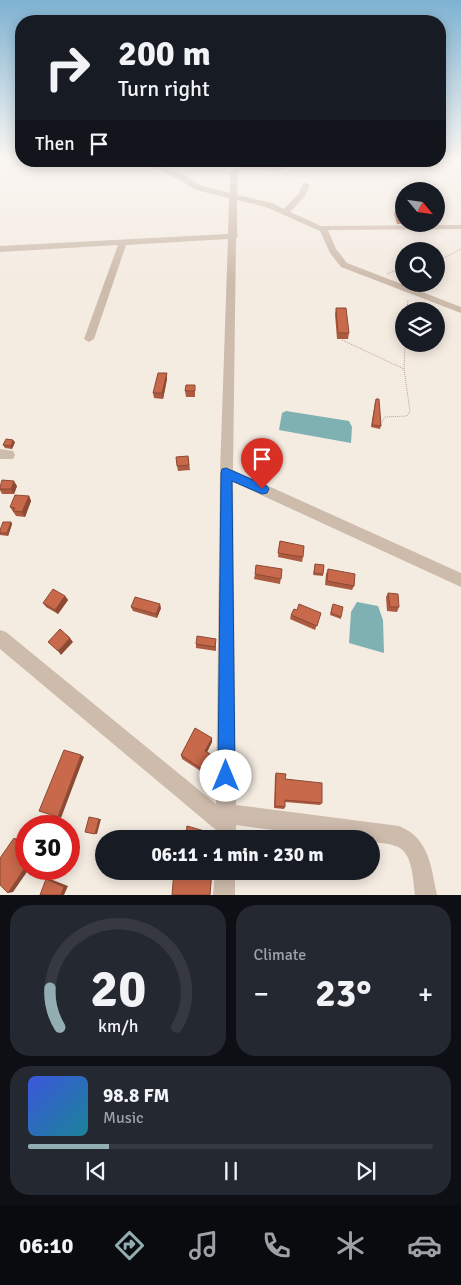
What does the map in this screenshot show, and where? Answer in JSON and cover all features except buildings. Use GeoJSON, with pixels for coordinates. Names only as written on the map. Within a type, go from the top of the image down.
{"type":"FeatureCollection","features":[{"type":"Feature","properties":{"kind":"street"},"geometry":{"type":"LineString","coordinates":[[226,826],[226,473],[234,236],[233,200]]}},
{"type":"Feature","properties":{"kind":"street"},"geometry":{"type":"LineString","coordinates":[[238,200],[270,205],[322,228],[461,227]]}},
{"type":"Feature","properties":{"kind":"street"},"geometry":{"type":"LineString","coordinates":[[286,211],[297,200]]}},
{"type":"Feature","properties":{"kind":"street"},"geometry":{"type":"LineString","coordinates":[[322,228],[327,242],[338,260],[344,265],[395,285]]}},
{"type":"Feature","properties":{"kind":"street"},"geometry":{"type":"LineString","coordinates":[[0,249],[234,236]]}},
{"type":"Feature","properties":{"kind":"street"},"geometry":{"type":"LineString","coordinates":[[89,339],[123,242]]}},
{"type":"Feature","properties":{"kind":"street"},"geometry":{"type":"LineString","coordinates":[[414,292],[461,310]]}},
{"type":"Feature","properties":{"kind":"street"},"geometry":{"type":"LineString","coordinates":[[226,473],[461,580]]}},
{"type":"Feature","properties":{"kind":"street"},"geometry":{"type":"LineString","coordinates":[[0,638],[226,826],[399,836],[413,844],[426,895]]}},
{"type":"Feature","properties":{"kind":"street"},"geometry":{"type":"LineString","coordinates":[[224,895],[225,880]]}},
{"type":"Feature","properties":{"kind":"path"},"geometry":{"type":"LineString","coordinates":[[445,257],[461,249]]}},
{"type":"Feature","properties":{"kind":"path"},"geometry":{"type":"LineString","coordinates":[[381,280],[388,273],[395,270]]}},
{"type":"Feature","properties":{"kind":"path"},"geometry":{"type":"LineString","coordinates":[[342,340],[404,370]]}},
{"type":"Feature","properties":{"kind":"path"},"geometry":{"type":"LineString","coordinates":[[382,422],[385,417],[409,414],[404,370],[405,352]]}},
{"type":"Feature","properties":{"kind":"water"},"geometry":{"type":"Polygon","coordinates":[[[286,411],[349,421],[352,427],[351,443],[279,430],[282,413],[286,411]]]}},
{"type":"Feature","properties":{"kind":"water"},"geometry":{"type":"Polygon","coordinates":[[[357,602],[378,606],[383,620],[384,653],[349,643],[351,612],[357,602]]]}},
{"type":"Feature","properties":{"kind":"route"},"geometry":{"type":"LineString","coordinates":[[226,776],[226,473],[262,489]]}}]}
